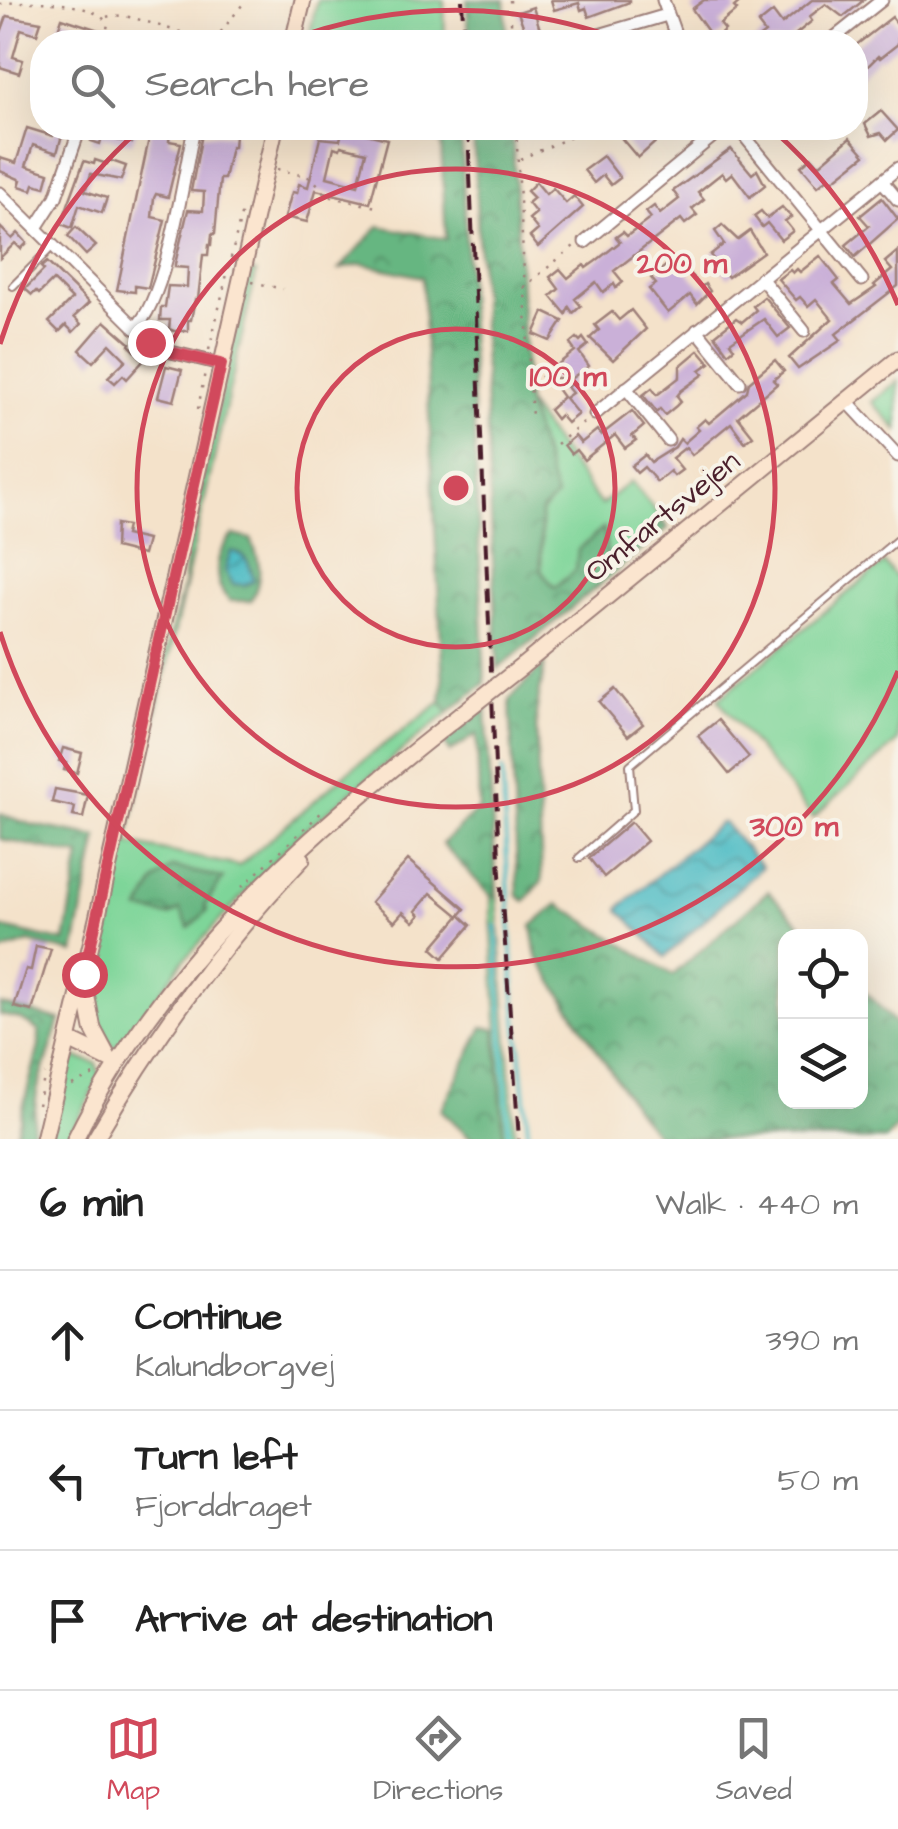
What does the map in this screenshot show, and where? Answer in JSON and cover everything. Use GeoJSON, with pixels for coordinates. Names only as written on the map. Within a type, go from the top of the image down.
{"type":"FeatureCollection","features":[{"type":"Feature","properties":{"kind":"main road"},"geometry":{"type":"LineString","coordinates":[[296,30],[302,0]]}},
{"type":"Feature","properties":{"kind":"main road"},"geometry":{"type":"LineString","coordinates":[[44,1139],[272,140]]}},
{"type":"Feature","properties":{"kind":"main road","name":"Omfartsvejen"},"geometry":{"type":"LineString","coordinates":[[75,1139],[113,1062],[181,974],[278,869],[345,807],[898,359]]}},
{"type":"Feature","properties":{"kind":"main road","name":"Omfartsvejen"},"geometry":{"type":"LineString","coordinates":[[95,1139],[134,1076],[228,944],[338,822],[460,715]]}},
{"type":"Feature","properties":{"kind":"main road"},"geometry":{"type":"LineString","coordinates":[[84,974],[89,1018],[113,1062]]}},
{"type":"Feature","properties":{"kind":"main road"},"geometry":{"type":"LineString","coordinates":[[68,1040],[134,1076]]}},
{"type":"Feature","properties":{"kind":"street"},"geometry":{"type":"LineString","coordinates":[[663,0],[673,30]]}},
{"type":"Feature","properties":{"kind":"street"},"geometry":{"type":"LineString","coordinates":[[844,30],[882,0]]}},
{"type":"Feature","properties":{"kind":"street"},"geometry":{"type":"LineString","coordinates":[[616,30],[667,15]]}},
{"type":"Feature","properties":{"kind":"street"},"geometry":{"type":"LineString","coordinates":[[36,228],[56,197],[76,140]]}},
{"type":"Feature","properties":{"kind":"street"},"geometry":{"type":"LineString","coordinates":[[136,328],[146,318],[159,284],[191,140]]}},
{"type":"Feature","properties":{"kind":"street"},"geometry":{"type":"LineString","coordinates":[[584,242],[708,140]]}},
{"type":"Feature","properties":{"kind":"street"},"geometry":{"type":"LineString","coordinates":[[748,140],[862,280]]}},
{"type":"Feature","properties":{"kind":"street"},"geometry":{"type":"LineString","coordinates":[[596,414],[898,168]]}},
{"type":"Feature","properties":{"kind":"street"},"geometry":{"type":"LineString","coordinates":[[882,181],[898,200]]}},
{"type":"Feature","properties":{"kind":"street"},"geometry":{"type":"LineString","coordinates":[[0,193],[161,349],[221,364]]}},
{"type":"Feature","properties":{"kind":"street"},"geometry":{"type":"LineString","coordinates":[[762,278],[804,331]]}},
{"type":"Feature","properties":{"kind":"street"},"geometry":{"type":"LineString","coordinates":[[697,330],[740,384]]}},
{"type":"Feature","properties":{"kind":"street"},"geometry":{"type":"LineString","coordinates":[[626,388],[668,440]]}},
{"type":"Feature","properties":{"kind":"street"},"geometry":{"type":"LineString","coordinates":[[847,401],[898,456]]}},
{"type":"Feature","properties":{"kind":"lane"},"geometry":{"type":"LineString","coordinates":[[13,286],[53,246]]}},
{"type":"Feature","properties":{"kind":"lane"},"geometry":{"type":"LineString","coordinates":[[579,858],[634,810],[630,765],[898,538]]}},
{"type":"Feature","properties":{"kind":"path"},"geometry":{"type":"LineString","coordinates":[[0,4],[24,0],[83,6],[105,18],[107,30]]}},
{"type":"Feature","properties":{"kind":"path"},"geometry":{"type":"LineString","coordinates":[[222,30],[246,0]]}},
{"type":"Feature","properties":{"kind":"path"},"geometry":{"type":"LineString","coordinates":[[510,0],[511,30]]}},
{"type":"Feature","properties":{"kind":"path"},"geometry":{"type":"LineString","coordinates":[[105,18],[118,14],[177,30]]}},
{"type":"Feature","properties":{"kind":"path"},"geometry":{"type":"LineString","coordinates":[[516,140],[532,418]]}},
{"type":"Feature","properties":{"kind":"path"},"geometry":{"type":"LineString","coordinates":[[517,160],[564,140]]}},
{"type":"Feature","properties":{"kind":"path"},"geometry":{"type":"LineString","coordinates":[[266,166],[312,178],[328,196],[376,208]]}},
{"type":"Feature","properties":{"kind":"path"},"geometry":{"type":"LineString","coordinates":[[523,288],[576,244],[584,242]]}},
{"type":"Feature","properties":{"kind":"path"},"geometry":{"type":"LineString","coordinates":[[241,280],[282,288]]}},
{"type":"Feature","properties":{"kind":"path"},"geometry":{"type":"LineString","coordinates":[[557,444],[596,414]]}},
{"type":"Feature","properties":{"kind":"green space"},"geometry":{"type":"Polygon","coordinates":[[[317,0],[444,0],[445,30],[311,30],[317,0]]]}},
{"type":"Feature","properties":{"kind":"green space"},"geometry":{"type":"Polygon","coordinates":[[[467,0],[505,0],[506,30],[468,30],[467,0]]]}},
{"type":"Feature","properties":{"kind":"green space"},"geometry":{"type":"Polygon","coordinates":[[[424,140],[462,140],[485,683],[449,712],[441,702],[422,277],[362,264],[340,269],[379,226],[446,239],[441,142],[424,140]]]}},
{"type":"Feature","properties":{"kind":"green space"},"geometry":{"type":"Polygon","coordinates":[[[474,140],[513,140],[527,404],[556,497],[541,512],[541,571],[555,588],[576,570],[578,550],[604,528],[609,567],[664,521],[668,528],[498,669],[474,140]]]}},
{"type":"Feature","properties":{"kind":"green space"},"geometry":{"type":"Polygon","coordinates":[[[249,271],[256,273],[127,843],[239,866],[349,771],[441,702],[449,712],[298,836],[184,960],[122,1044],[112,1047],[94,1022],[91,982],[156,687],[183,587],[187,548],[249,271]]]}},
{"type":"Feature","properties":{"kind":"green space"},"geometry":{"type":"Polygon","coordinates":[[[898,381],[898,430],[872,402],[898,381]]]}},
{"type":"Feature","properties":{"kind":"green space"},"geometry":{"type":"Polygon","coordinates":[[[527,404],[601,505],[631,481],[664,521],[608,568],[603,529],[576,570],[554,588],[541,571],[541,512],[555,497],[527,404]]]}},
{"type":"Feature","properties":{"kind":"green space"},"geometry":{"type":"Polygon","coordinates":[[[233,535],[251,539],[257,555],[259,577],[251,601],[230,601],[220,586],[219,559],[233,535]]]}},
{"type":"Feature","properties":{"kind":"green space"},"geometry":{"type":"Polygon","coordinates":[[[884,563],[898,580],[898,741],[813,818],[718,699],[884,563]]]}},
{"type":"Feature","properties":{"kind":"green space"},"geometry":{"type":"Polygon","coordinates":[[[545,663],[536,714],[542,881],[525,901],[518,896],[510,699],[545,663]]]}},
{"type":"Feature","properties":{"kind":"green space"},"geometry":{"type":"Polygon","coordinates":[[[486,708],[497,896],[491,896],[442,844],[479,808],[477,734],[450,752],[444,742],[486,708]]]}},
{"type":"Feature","properties":{"kind":"green space"},"geometry":{"type":"Polygon","coordinates":[[[0,814],[33,825],[98,837],[74,953],[29,942],[0,952],[0,927],[65,942],[80,856],[0,839],[0,814]]]}},
{"type":"Feature","properties":{"kind":"green space"},"geometry":{"type":"Polygon","coordinates":[[[172,867],[223,878],[205,905],[207,911],[189,928],[180,910],[169,916],[140,910],[155,882],[172,867]]]}},
{"type":"Feature","properties":{"kind":"green space"},"geometry":{"type":"Polygon","coordinates":[[[768,891],[805,929],[778,929],[778,1109],[868,1109],[868,994],[898,1026],[898,1126],[886,1139],[660,1139],[636,1110],[537,957],[532,926],[558,904],[673,975],[768,891]]]}},
{"type":"Feature","properties":{"kind":"green space"},"geometry":{"type":"Polygon","coordinates":[[[491,896],[497,896],[515,1139],[504,1139],[491,916],[491,896]]]}},
{"type":"Feature","properties":{"kind":"green space"},"geometry":{"type":"Polygon","coordinates":[[[0,1004],[60,1020],[37,1091],[32,1139],[15,1139],[39,1046],[39,1031],[20,1019],[0,1015],[0,1004]]]}},
{"type":"Feature","properties":{"kind":"green space"},"geometry":{"type":"Polygon","coordinates":[[[483,1027],[496,1029],[504,1139],[472,1139],[441,1110],[483,1027]]]}},
{"type":"Feature","properties":{"kind":"green space"},"geometry":{"type":"Polygon","coordinates":[[[74,1057],[96,1063],[101,1077],[68,1139],[48,1139],[66,1065],[74,1057]]]}},
{"type":"Feature","properties":{"kind":"water"},"geometry":{"type":"Polygon","coordinates":[[[231,551],[247,562],[254,581],[233,584],[225,570],[231,551]]]}},
{"type":"Feature","properties":{"kind":"water"},"geometry":{"type":"Polygon","coordinates":[[[720,823],[762,867],[665,957],[620,907],[720,823]]]}},
{"type":"Feature","properties":{"kind":"building"},"geometry":{"type":"Polygon","coordinates":[[[551,0],[630,2],[589,17],[579,3],[554,10],[551,0]]]}},
{"type":"Feature","properties":{"kind":"building"},"geometry":{"type":"Polygon","coordinates":[[[704,0],[742,0],[734,7],[737,10],[720,24],[725,30],[707,30],[692,9],[704,0]]]}},
{"type":"Feature","properties":{"kind":"building"},"geometry":{"type":"Polygon","coordinates":[[[812,0],[864,0],[843,17],[826,4],[809,17],[812,21],[801,30],[763,30],[758,24],[773,12],[782,24],[812,0]]]}},
{"type":"Feature","properties":{"kind":"building"},"geometry":{"type":"Polygon","coordinates":[[[533,7],[540,30],[525,30],[518,12],[533,7]]]}},
{"type":"Feature","properties":{"kind":"building"},"geometry":{"type":"Polygon","coordinates":[[[7,16],[41,22],[38,30],[21,29],[13,57],[23,60],[19,73],[0,67],[0,35],[7,16]]]}},
{"type":"Feature","properties":{"kind":"building"},"geometry":{"type":"Polygon","coordinates":[[[892,17],[898,25],[898,44],[868,66],[868,36],[892,17]]]}},
{"type":"Feature","properties":{"kind":"building"},"geometry":{"type":"Polygon","coordinates":[[[62,18],[99,30],[58,30],[62,18]]]}},
{"type":"Feature","properties":{"kind":"building"},"geometry":{"type":"Polygon","coordinates":[[[881,111],[898,130],[887,140],[881,133],[871,136],[868,122],[881,111]]]}},
{"type":"Feature","properties":{"kind":"building"},"geometry":{"type":"Polygon","coordinates":[[[27,128],[30,140],[61,140],[57,153],[33,145],[26,166],[49,173],[45,187],[34,184],[32,190],[19,186],[21,180],[0,171],[0,158],[16,163],[27,128]]]}},
{"type":"Feature","properties":{"kind":"building"},"geometry":{"type":"Polygon","coordinates":[[[149,140],[181,143],[168,197],[156,194],[154,198],[152,217],[165,220],[148,288],[135,286],[135,292],[117,290],[149,140]]]}},
{"type":"Feature","properties":{"kind":"building"},"geometry":{"type":"Polygon","coordinates":[[[201,140],[235,140],[224,179],[220,179],[215,234],[208,255],[203,255],[198,299],[188,320],[188,331],[174,331],[169,329],[170,320],[160,320],[161,307],[165,307],[168,286],[187,287],[188,268],[175,264],[188,210],[203,211],[204,192],[191,191],[201,140]]]}},
{"type":"Feature","properties":{"kind":"building"},"geometry":{"type":"Polygon","coordinates":[[[320,140],[387,140],[370,203],[316,190],[307,222],[285,217],[292,192],[297,193],[299,184],[308,187],[320,140]],[[334,147],[327,177],[358,185],[366,152],[334,147]]]}},
{"type":"Feature","properties":{"kind":"building"},"geometry":{"type":"Polygon","coordinates":[[[623,140],[658,140],[638,158],[623,140]]]}},
{"type":"Feature","properties":{"kind":"building"},"geometry":{"type":"Polygon","coordinates":[[[848,140],[865,155],[831,182],[828,178],[818,186],[801,166],[812,157],[819,165],[848,140]]]}},
{"type":"Feature","properties":{"kind":"building"},"geometry":{"type":"Polygon","coordinates":[[[731,149],[752,174],[757,170],[765,185],[750,197],[732,173],[726,178],[722,173],[698,192],[704,199],[692,209],[697,215],[685,224],[681,219],[614,271],[623,282],[603,292],[596,282],[575,299],[581,306],[573,313],[569,307],[566,314],[551,296],[559,289],[550,277],[560,269],[568,278],[596,261],[620,242],[616,237],[623,232],[627,236],[651,218],[646,212],[654,206],[660,214],[679,199],[673,191],[731,149]]]}},
{"type":"Feature","properties":{"kind":"building"},"geometry":{"type":"Polygon","coordinates":[[[603,156],[620,178],[611,185],[603,175],[594,183],[584,170],[603,156]]]}},
{"type":"Feature","properties":{"kind":"building"},"geometry":{"type":"Polygon","coordinates":[[[95,160],[126,166],[121,180],[91,174],[85,191],[107,198],[102,213],[79,205],[72,228],[61,224],[84,161],[94,164],[95,160]]]}},
{"type":"Feature","properties":{"kind":"building"},"geometry":{"type":"Polygon","coordinates":[[[536,182],[546,194],[553,188],[566,203],[574,196],[583,207],[538,247],[530,237],[538,230],[529,219],[536,213],[528,203],[534,198],[527,191],[536,182]]]}},
{"type":"Feature","properties":{"kind":"building"},"geometry":{"type":"Polygon","coordinates":[[[882,198],[898,219],[855,257],[846,245],[869,226],[860,216],[882,198]]]}},
{"type":"Feature","properties":{"kind":"building"},"geometry":{"type":"Polygon","coordinates":[[[782,207],[791,217],[785,221],[793,231],[781,240],[767,223],[762,227],[754,216],[761,211],[767,218],[782,207]]]}},
{"type":"Feature","properties":{"kind":"building"},"geometry":{"type":"Polygon","coordinates":[[[722,225],[738,240],[750,231],[763,252],[728,277],[710,255],[724,244],[715,231],[722,225]]]}},
{"type":"Feature","properties":{"kind":"building"},"geometry":{"type":"Polygon","coordinates":[[[0,227],[12,239],[18,233],[27,243],[21,249],[15,243],[0,258],[0,227]]]}},
{"type":"Feature","properties":{"kind":"building"},"geometry":{"type":"Polygon","coordinates":[[[76,227],[96,246],[86,255],[68,236],[76,227]]]}},
{"type":"Feature","properties":{"kind":"building"},"geometry":{"type":"Polygon","coordinates":[[[898,251],[898,286],[836,334],[841,340],[798,369],[789,358],[832,319],[816,299],[808,306],[800,297],[796,300],[778,279],[790,270],[800,272],[820,256],[839,280],[834,284],[851,304],[892,270],[885,262],[898,251]]]}},
{"type":"Feature","properties":{"kind":"building"},"geometry":{"type":"Polygon","coordinates":[[[47,262],[89,303],[74,317],[81,324],[73,332],[66,325],[59,332],[49,322],[72,299],[53,280],[39,294],[36,291],[32,295],[25,289],[47,262]]]}},
{"type":"Feature","properties":{"kind":"building"},"geometry":{"type":"Polygon","coordinates":[[[680,262],[701,287],[705,284],[710,291],[697,304],[690,295],[668,313],[649,289],[656,284],[651,278],[667,265],[671,269],[680,262]]]}},
{"type":"Feature","properties":{"kind":"building"},"geometry":{"type":"Polygon","coordinates":[[[764,297],[790,328],[778,337],[764,319],[730,342],[734,348],[728,353],[715,335],[736,318],[742,322],[764,297]]]}},
{"type":"Feature","properties":{"kind":"building"},"geometry":{"type":"Polygon","coordinates":[[[631,310],[646,329],[613,360],[590,338],[599,330],[595,325],[612,312],[619,320],[631,310]]]}},
{"type":"Feature","properties":{"kind":"building"},"geometry":{"type":"Polygon","coordinates":[[[544,312],[563,321],[550,341],[534,334],[544,312]]]}},
{"type":"Feature","properties":{"kind":"building"},"geometry":{"type":"Polygon","coordinates":[[[105,321],[144,360],[127,379],[123,375],[115,383],[108,377],[126,360],[110,344],[93,362],[80,350],[105,321]]]}},
{"type":"Feature","properties":{"kind":"building"},"geometry":{"type":"Polygon","coordinates":[[[583,338],[588,345],[579,352],[589,366],[569,380],[572,383],[567,387],[572,393],[565,398],[578,414],[567,423],[560,415],[556,419],[549,410],[563,397],[555,386],[564,379],[543,376],[575,351],[570,344],[583,338]]]}},
{"type":"Feature","properties":{"kind":"building"},"geometry":{"type":"Polygon","coordinates":[[[699,350],[710,363],[700,370],[704,374],[681,391],[677,396],[681,401],[665,415],[660,409],[657,412],[643,395],[652,388],[657,395],[680,377],[680,366],[699,350]]]}},
{"type":"Feature","properties":{"kind":"building"},"geometry":{"type":"Polygon","coordinates":[[[775,360],[784,371],[773,380],[777,384],[738,417],[753,436],[745,442],[731,423],[692,455],[686,447],[672,458],[682,470],[674,476],[670,471],[657,482],[644,467],[637,473],[631,466],[645,455],[651,462],[675,447],[680,439],[684,443],[705,419],[709,423],[747,391],[749,382],[775,360]]]}},
{"type":"Feature","properties":{"kind":"building"},"geometry":{"type":"Polygon","coordinates":[[[166,366],[182,370],[174,401],[158,397],[166,366]]]}},
{"type":"Feature","properties":{"kind":"building"},"geometry":{"type":"Polygon","coordinates":[[[632,411],[644,426],[632,436],[636,440],[625,448],[615,435],[584,460],[576,450],[571,454],[564,445],[575,436],[581,443],[597,430],[601,435],[632,411]]]}},
{"type":"Feature","properties":{"kind":"building"},"geometry":{"type":"Polygon","coordinates":[[[116,524],[127,526],[125,535],[147,540],[143,555],[115,548],[116,524]]]}},
{"type":"Feature","properties":{"kind":"building"},"geometry":{"type":"Polygon","coordinates":[[[615,689],[643,724],[628,736],[599,702],[615,689]]]}},
{"type":"Feature","properties":{"kind":"building"},"geometry":{"type":"Polygon","coordinates":[[[718,720],[749,757],[729,774],[698,736],[718,720]]]}},
{"type":"Feature","properties":{"kind":"building"},"geometry":{"type":"Polygon","coordinates":[[[63,748],[82,753],[77,773],[64,770],[66,763],[59,761],[63,748]]]}},
{"type":"Feature","properties":{"kind":"building"},"geometry":{"type":"Polygon","coordinates":[[[55,789],[88,795],[83,818],[73,816],[75,807],[52,802],[55,789]]]}},
{"type":"Feature","properties":{"kind":"building"},"geometry":{"type":"Polygon","coordinates":[[[631,822],[647,841],[604,877],[589,858],[631,822]]]}},
{"type":"Feature","properties":{"kind":"building"},"geometry":{"type":"Polygon","coordinates":[[[408,860],[465,909],[459,916],[431,893],[416,911],[420,915],[414,922],[403,912],[394,922],[371,902],[408,860]]]}},
{"type":"Feature","properties":{"kind":"building"},"geometry":{"type":"Polygon","coordinates":[[[460,915],[471,925],[443,958],[432,948],[460,915]]]}},
{"type":"Feature","properties":{"kind":"building"},"geometry":{"type":"Polygon","coordinates":[[[36,946],[51,949],[32,1011],[14,1007],[26,969],[31,970],[36,946]]]}},
{"type":"Feature","properties":{"kind":"waterway"},"geometry":{"type":"LineString","coordinates":[[502,770],[514,988],[529,1139]]}},
{"type":"Feature","properties":{"kind":"waterway"},"geometry":{"type":"LineString","coordinates":[[496,926],[509,1139]]}},
{"type":"Feature","properties":{"kind":"railway"},"geometry":{"type":"LineString","coordinates":[[462,0],[463,30]]}},
{"type":"Feature","properties":{"kind":"railway"},"geometry":{"type":"LineString","coordinates":[[469,140],[499,860],[519,1139]]}},
{"type":"Feature","properties":{"kind":"route"},"geometry":{"type":"LineString","coordinates":[[84,974],[221,364],[170,352],[150,342]]}}]}
